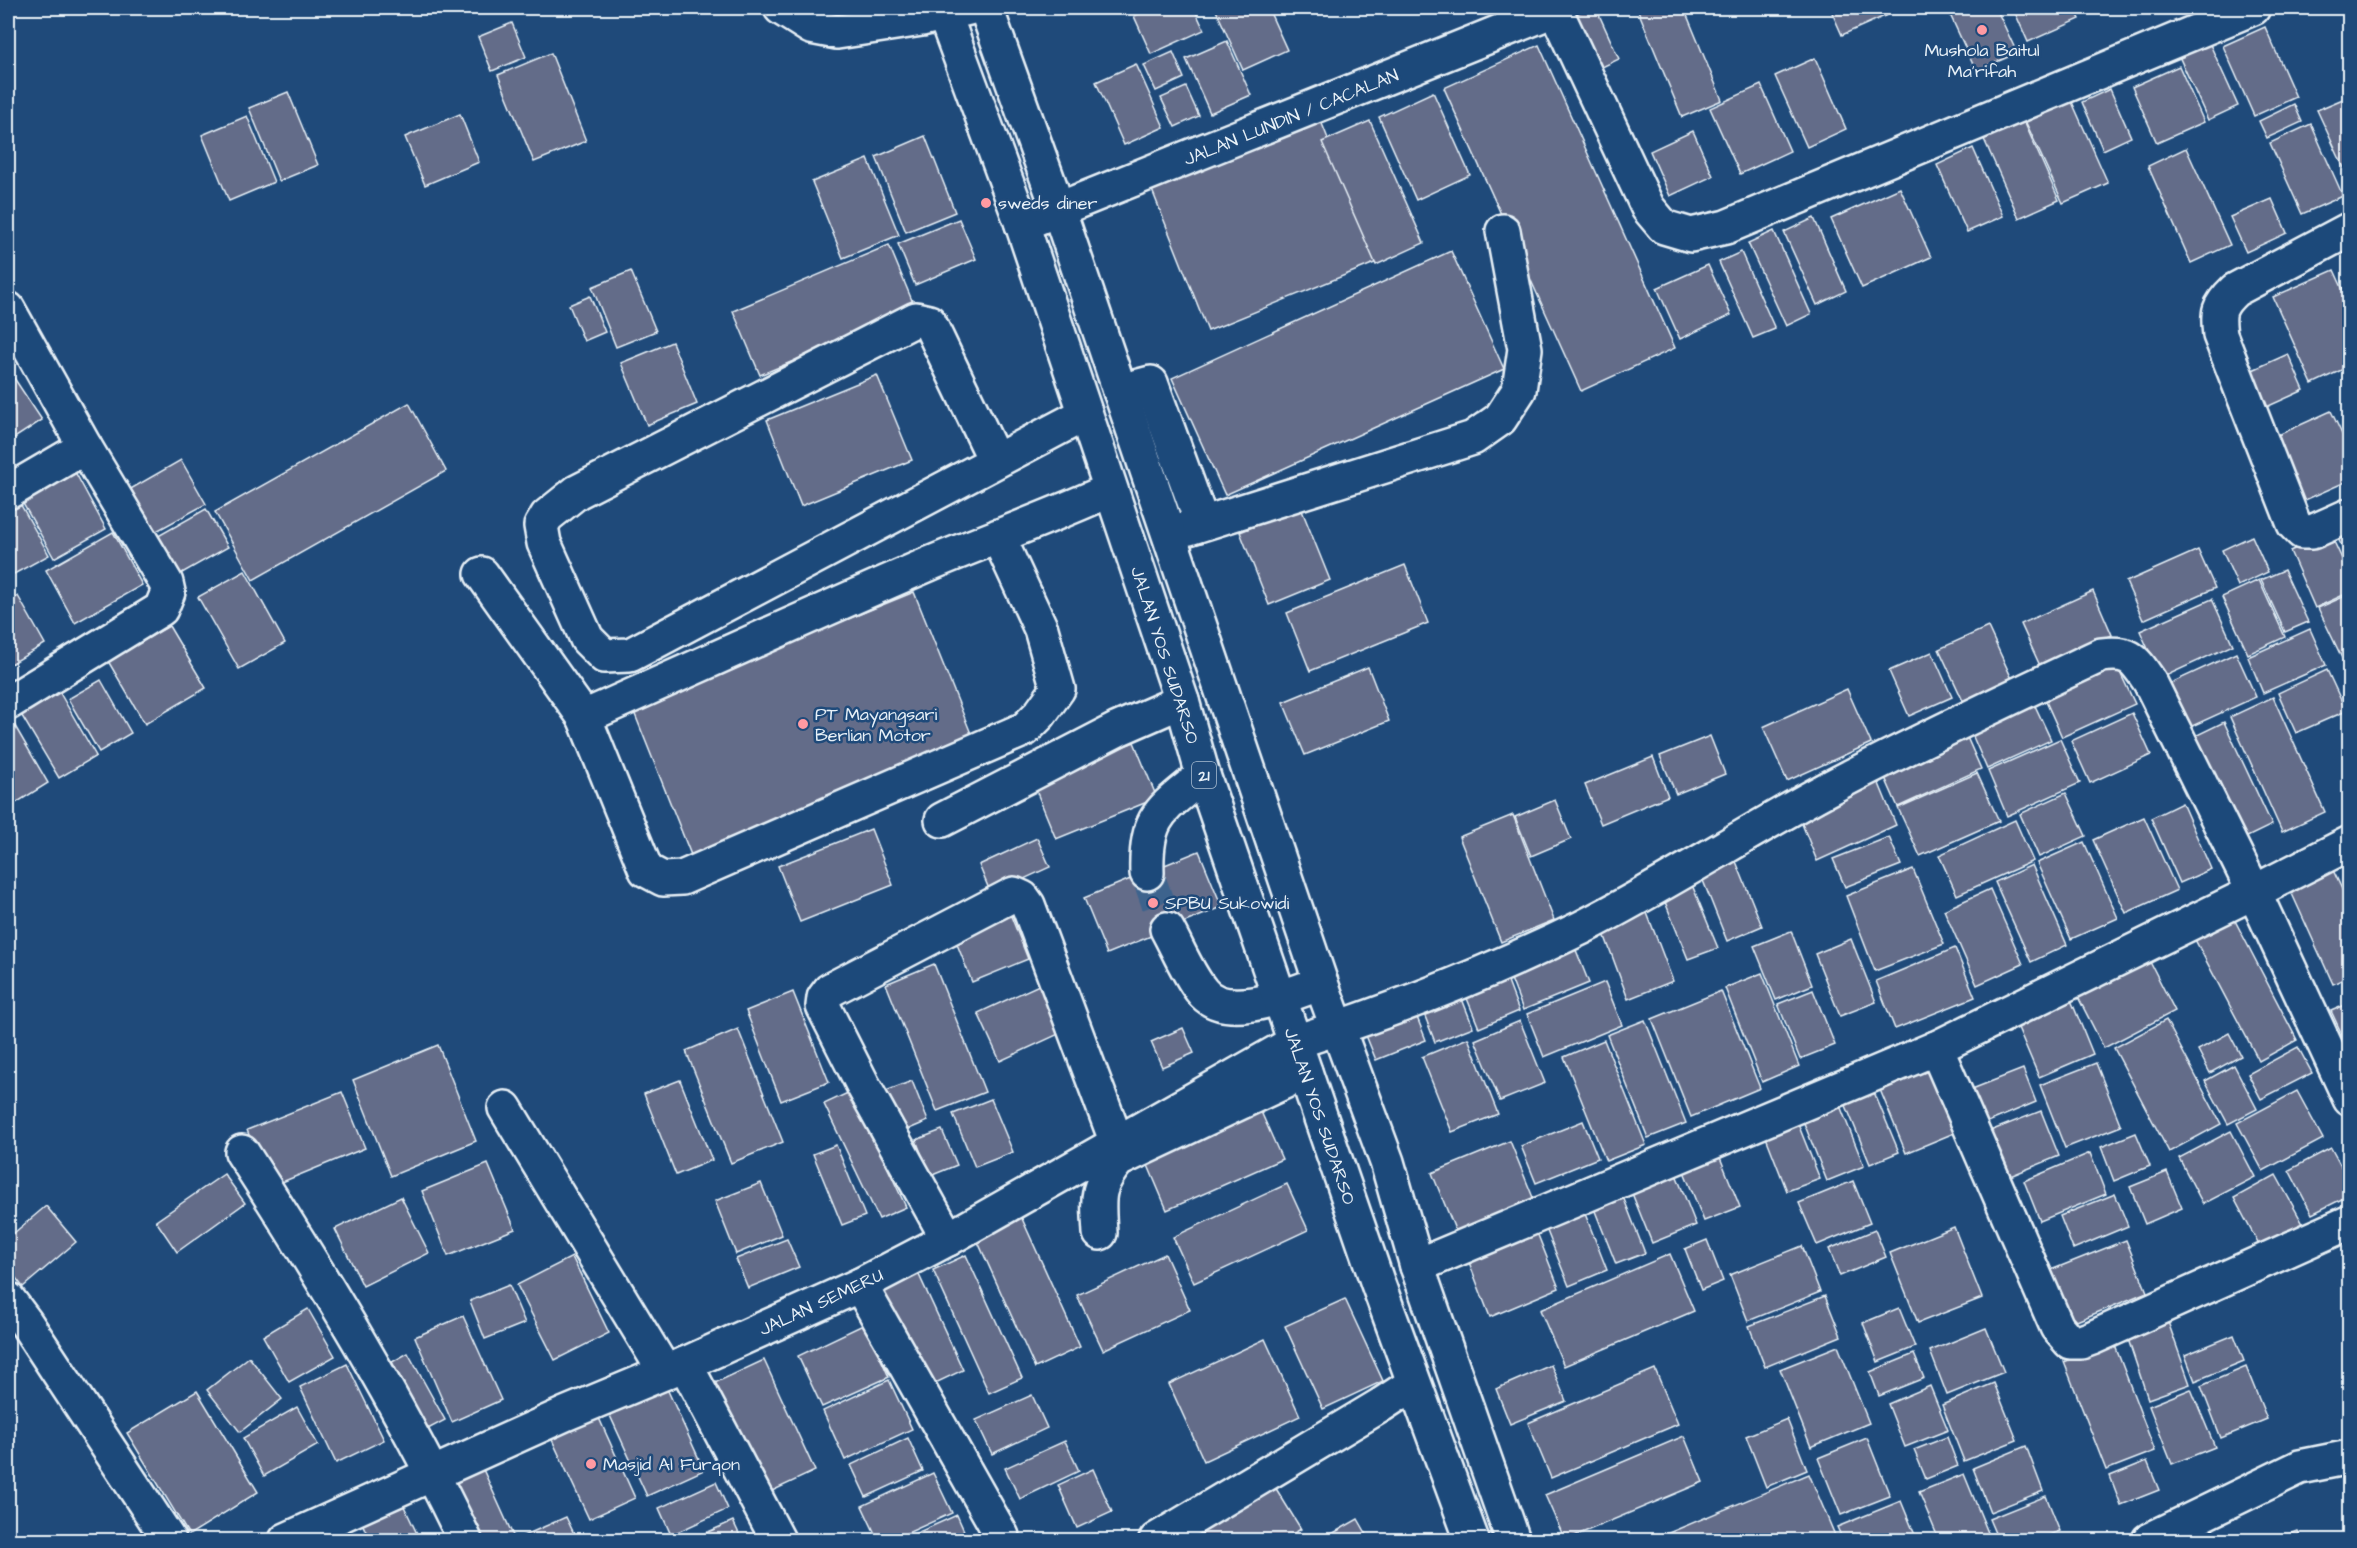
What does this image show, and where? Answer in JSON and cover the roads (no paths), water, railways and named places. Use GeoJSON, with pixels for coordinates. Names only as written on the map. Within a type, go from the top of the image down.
{"type":"FeatureCollection","features":[{"type":"Feature","properties":{"kind":"main road"},"geometry":{"type":"LineString","coordinates":[[781,8],[811,27],[837,32],[952,10]]}},
{"type":"Feature","properties":{"kind":"main road"},"geometry":{"type":"LineString","coordinates":[[986,8],[1059,211],[1321,983],[1387,1162],[1417,1266],[1513,1540]]}},
{"type":"Feature","properties":{"kind":"main road"},"geometry":{"type":"LineString","coordinates":[[1557,8],[1648,208],[1664,227],[1691,235],[1726,227],[2253,8]]}},
{"type":"Feature","properties":{"kind":"main road","name":"JALAN LUNDIN / CACALAN"},"geometry":{"type":"LineString","coordinates":[[1022,224],[1557,8]]}},
{"type":"Feature","properties":{"kind":"main road","name":"JALAN YOS SUDARSO"},"geometry":{"type":"LineString","coordinates":[[952,10],[1182,701],[1203,775],[1413,1384],[1472,1540]]}},
{"type":"Feature","properties":{"kind":"main road"},"geometry":{"type":"LineString","coordinates":[[2349,229],[2235,290],[2221,302],[2218,316],[2220,335],[2294,524],[2302,532],[2312,532],[2349,515]]}},
{"type":"Feature","properties":{"kind":"main road"},"geometry":{"type":"LineString","coordinates":[[1169,532],[1473,438],[1500,419],[1519,390],[1524,349],[1503,231]]}},
{"type":"Feature","properties":{"kind":"main road"},"geometry":{"type":"LineString","coordinates":[[8,309],[85,447],[166,583],[168,592],[161,609],[8,703]]}},
{"type":"Feature","properties":{"kind":"main road"},"geometry":{"type":"LineString","coordinates":[[995,460],[929,322],[916,319],[577,492],[547,516],[541,526],[544,543],[587,639],[604,656],[630,655],[1085,414]]}},
{"type":"Feature","properties":{"kind":"main road"},"geometry":{"type":"LineString","coordinates":[[1120,391],[1151,383],[1202,523]]}},
{"type":"Feature","properties":{"kind":"main road"},"geometry":{"type":"LineString","coordinates":[[8,492],[85,447]]}},
{"type":"Feature","properties":{"kind":"main road"},"geometry":{"type":"LineString","coordinates":[[584,717],[998,536],[1064,511],[1110,490]]}},
{"type":"Feature","properties":{"kind":"main road"},"geometry":{"type":"LineString","coordinates":[[482,574],[584,717],[646,870],[663,879],[682,878],[1025,729],[1040,714],[1058,689],[1041,629],[998,536]]}},
{"type":"Feature","properties":{"kind":"main road","name":"JALAN SEMERU"},"geometry":{"type":"LineString","coordinates":[[286,1540],[565,1414],[860,1286],[948,1239],[1295,1042],[1496,967],[1581,927],[1877,763],[2102,655],[2120,652],[2135,660],[2150,682],[2254,892],[2349,1099]]}},
{"type":"Feature","properties":{"kind":"main road"},"geometry":{"type":"LineString","coordinates":[[942,820],[1118,729],[1182,701]]}},
{"type":"Feature","properties":{"kind":"main road"},"geometry":{"type":"LineString","coordinates":[[1147,873],[1148,834],[1154,821],[1161,811],[1203,775]]}},
{"type":"Feature","properties":{"kind":"main road"},"geometry":{"type":"LineString","coordinates":[[1417,1266],[1936,1048],[2349,843]]}},
{"type":"Feature","properties":{"kind":"main road"},"geometry":{"type":"LineString","coordinates":[[948,1239],[864,1087],[823,1006],[824,999],[830,990],[1014,894],[1023,898],[1028,905],[1117,1143]]}},
{"type":"Feature","properties":{"kind":"main road"},"geometry":{"type":"LineString","coordinates":[[1167,929],[1201,991],[1219,1004],[1235,1006],[1280,997],[1321,983]]}},
{"type":"Feature","properties":{"kind":"main road"},"geometry":{"type":"LineString","coordinates":[[1936,1048],[2057,1327],[2070,1342],[2081,1342],[2092,1338],[2349,1222]]}},
{"type":"Feature","properties":{"kind":"main road"},"geometry":{"type":"LineString","coordinates":[[1100,1233],[1097,1196],[1108,1172],[1118,1160],[1305,1072]]}},
{"type":"Feature","properties":{"kind":"main road"},"geometry":{"type":"LineString","coordinates":[[505,1108],[675,1368],[778,1540]]}},
{"type":"Feature","properties":{"kind":"main road"},"geometry":{"type":"LineString","coordinates":[[242,1152],[330,1289],[433,1474],[465,1540]]}},
{"type":"Feature","properties":{"kind":"main road"},"geometry":{"type":"LineString","coordinates":[[860,1286],[1002,1536]]}},
{"type":"Feature","properties":{"kind":"main road"},"geometry":{"type":"LineString","coordinates":[[8,1299],[169,1540]]}},
{"type":"Feature","properties":{"kind":"main road"},"geometry":{"type":"LineString","coordinates":[[1155,1540],[1413,1384]]}},
{"type":"Feature","properties":{"kind":"main road"},"geometry":{"type":"LineString","coordinates":[[2149,1540],[2301,1467],[2349,1456]]}},
{"type":"Feature","properties":{"kind":"tunnel"},"geometry":{"type":"LineString","coordinates":[[1147,873],[1167,929]]}},
{"type":"Feature","properties":{"kind":"place","name":"Mushola Baitul Ma'rifah"},"geometry":{"type":"Point","coordinates":[1982,30]}},
{"type":"Feature","properties":{"kind":"place","name":"sweds diner"},"geometry":{"type":"Point","coordinates":[986,203]}},
{"type":"Feature","properties":{"kind":"place","name":"PT Mayangsari Berlian Motor"},"geometry":{"type":"Point","coordinates":[803,724]}},
{"type":"Feature","properties":{"kind":"place","name":"SPBU Sukowidi"},"geometry":{"type":"Point","coordinates":[1153,903]}},
{"type":"Feature","properties":{"kind":"place","name":"Masjid Al Furqon"},"geometry":{"type":"Point","coordinates":[591,1464]}}]}
